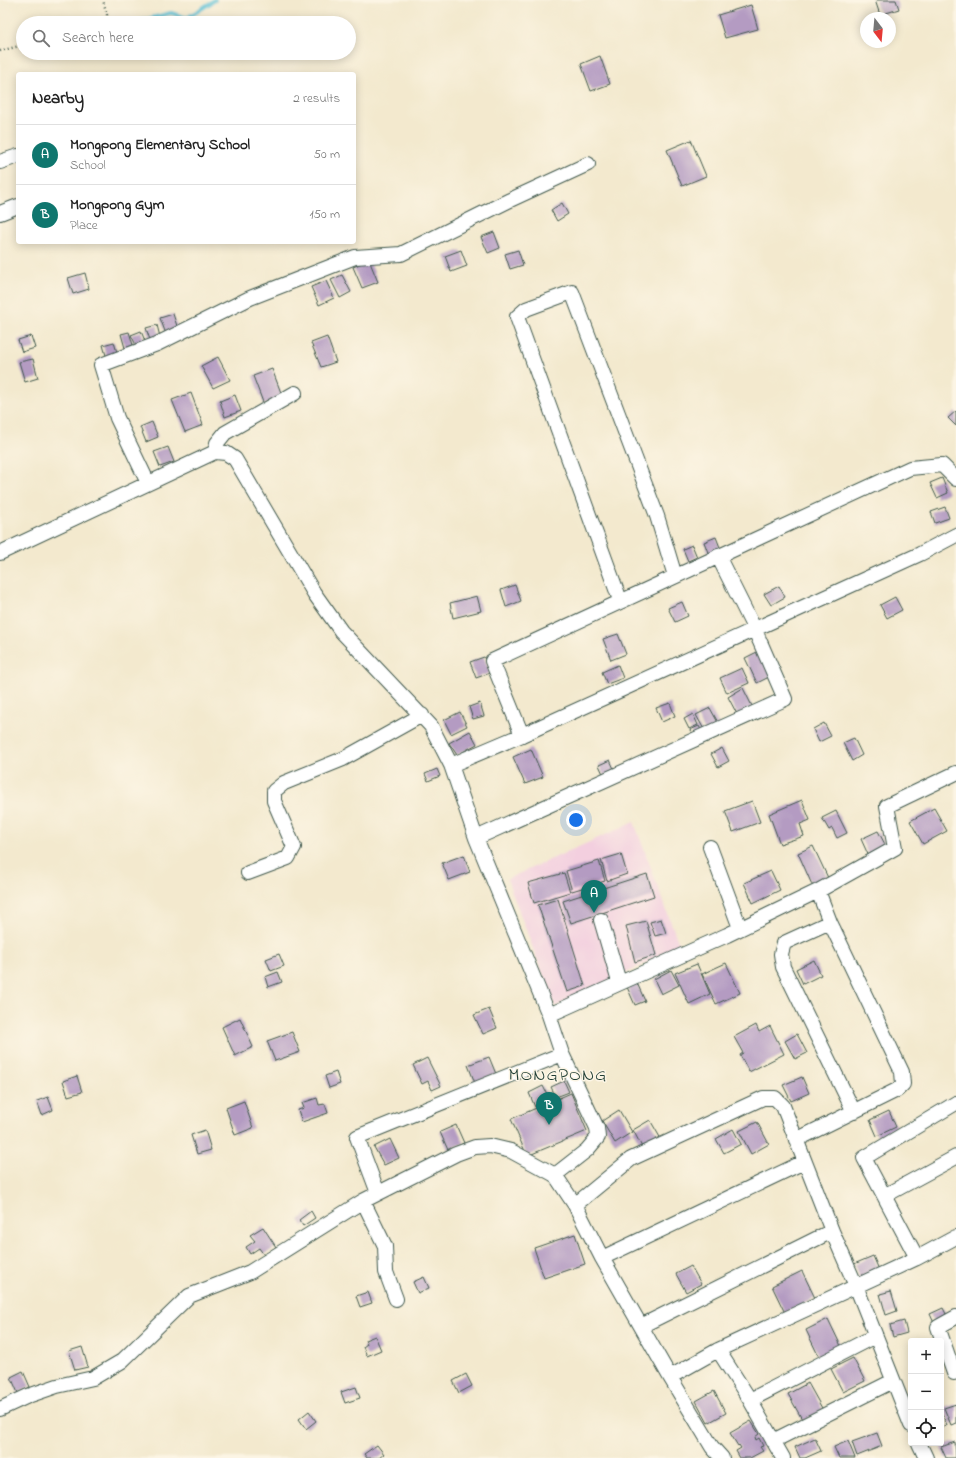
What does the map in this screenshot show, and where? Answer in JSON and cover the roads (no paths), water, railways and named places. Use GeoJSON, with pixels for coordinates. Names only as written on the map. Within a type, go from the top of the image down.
{"type":"FeatureCollection","features":[{"type":"Feature","properties":{"kind":"street"},"geometry":{"type":"LineString","coordinates":[[0,162],[16,157]]}},
{"type":"Feature","properties":{"kind":"street"},"geometry":{"type":"LineString","coordinates":[[148,483],[117,418],[102,365],[158,344],[250,298],[355,257],[401,254],[510,200],[588,164]]}},
{"type":"Feature","properties":{"kind":"street"},"geometry":{"type":"LineString","coordinates":[[0,213],[16,207]]}},
{"type":"Feature","properties":{"kind":"street"},"geometry":{"type":"LineString","coordinates":[[620,600],[517,317],[526,309],[572,292],[658,516],[675,576]]}},
{"type":"Feature","properties":{"kind":"street"},"geometry":{"type":"LineString","coordinates":[[215,452],[217,442],[224,433],[295,394]]}},
{"type":"Feature","properties":{"kind":"street"},"geometry":{"type":"LineString","coordinates":[[0,553],[215,452],[226,453],[235,459],[314,593],[341,631],[431,726],[451,765],[476,838],[549,1015],[562,1054],[597,1128],[598,1137],[587,1150],[555,1175]]}},
{"type":"Feature","properties":{"kind":"street"},"geometry":{"type":"LineString","coordinates":[[522,735],[492,661],[620,600],[910,468],[942,465],[956,479]]}},
{"type":"Feature","properties":{"kind":"street"},"geometry":{"type":"LineString","coordinates":[[451,765],[522,735],[754,628],[920,554],[956,536]]}},
{"type":"Feature","properties":{"kind":"street"},"geometry":{"type":"LineString","coordinates":[[476,838],[785,699],[754,628],[718,556]]}},
{"type":"Feature","properties":{"kind":"street"},"geometry":{"type":"LineString","coordinates":[[248,873],[288,858],[294,847],[274,801],[274,791],[284,783],[343,759],[422,715]]}},
{"type":"Feature","properties":{"kind":"street"},"geometry":{"type":"LineString","coordinates":[[549,1015],[818,891],[895,848],[887,806],[956,773]]}},
{"type":"Feature","properties":{"kind":"street"},"geometry":{"type":"LineString","coordinates":[[710,848],[740,928]]}},
{"type":"Feature","properties":{"kind":"street"},"geometry":{"type":"LineString","coordinates":[[796,1140],[897,1090],[903,1084],[902,1072],[830,922],[818,891]]}},
{"type":"Feature","properties":{"kind":"street"},"geometry":{"type":"LineString","coordinates":[[601,920],[619,982]]}},
{"type":"Feature","properties":{"kind":"street"},"geometry":{"type":"LineString","coordinates":[[830,922],[784,943],[781,954],[783,967],[854,1112]]}},
{"type":"Feature","properties":{"kind":"street"},"geometry":{"type":"LineString","coordinates":[[378,1193],[357,1137],[562,1054]]}},
{"type":"Feature","properties":{"kind":"street"},"geometry":{"type":"LineString","coordinates":[[575,1205],[631,1159],[763,1098],[775,1098],[783,1106],[804,1162],[856,1286],[908,1418]]}},
{"type":"Feature","properties":{"kind":"street"},"geometry":{"type":"LineString","coordinates":[[917,1258],[864,1158],[956,1103]]}},
{"type":"Feature","properties":{"kind":"street"},"geometry":{"type":"LineString","coordinates":[[0,1409],[28,1396],[57,1386],[93,1378],[122,1361],[189,1296],[250,1272],[363,1201],[456,1154],[475,1147],[490,1146],[511,1151],[555,1175],[575,1205],[602,1258],[670,1377],[712,1447],[722,1458]]}},
{"type":"Feature","properties":{"kind":"street"},"geometry":{"type":"LineString","coordinates":[[884,1196],[956,1157]]}},
{"type":"Feature","properties":{"kind":"street"},"geometry":{"type":"LineString","coordinates":[[602,1258],[804,1162]]}},
{"type":"Feature","properties":{"kind":"street"},"geometry":{"type":"LineString","coordinates":[[363,1201],[385,1246],[386,1272],[396,1299]]}},
{"type":"Feature","properties":{"kind":"street"},"geometry":{"type":"LineString","coordinates":[[641,1326],[832,1231]]}},
{"type":"Feature","properties":{"kind":"street"},"geometry":{"type":"LineString","coordinates":[[670,1377],[718,1350],[917,1258],[956,1237]]}},
{"type":"Feature","properties":{"kind":"street"},"geometry":{"type":"LineString","coordinates":[[956,1317],[938,1326],[954,1373],[956,1372]]}},
{"type":"Feature","properties":{"kind":"street"},"geometry":{"type":"LineString","coordinates":[[750,1400],[875,1336]]}},
{"type":"Feature","properties":{"kind":"street"},"geometry":{"type":"LineString","coordinates":[[718,1350],[750,1400],[783,1458]]}},
{"type":"Feature","properties":{"kind":"street"},"geometry":{"type":"LineString","coordinates":[[773,1441],[893,1381]]}},
{"type":"Feature","properties":{"kind":"street"},"geometry":{"type":"LineString","coordinates":[[920,1446],[926,1458]]}},
{"type":"Feature","properties":{"kind":"waterway"},"geometry":{"type":"LineString","coordinates":[[190,16],[215,0]]}},
{"type":"Feature","properties":{"kind":"waterway"},"geometry":{"type":"LineString","coordinates":[[160,16],[171,13],[181,16]]}},
{"type":"Feature","properties":{"kind":"place","name":"Mongpong Elementary School"},"geometry":{"type":"Point","coordinates":[594,913]}},
{"type":"Feature","properties":{"kind":"place","name":"Mongpong Gym"},"geometry":{"type":"Point","coordinates":[549,1125]}},
{"type":"Feature","properties":{"kind":"district","name":"MONGPONG"},"geometry":{"type":"Point","coordinates":[558,1076]}}]}
